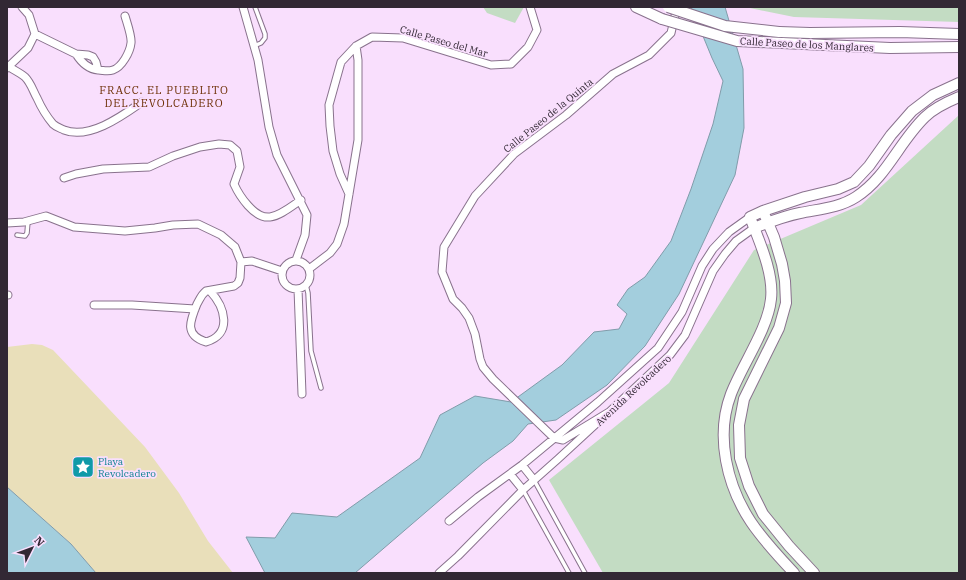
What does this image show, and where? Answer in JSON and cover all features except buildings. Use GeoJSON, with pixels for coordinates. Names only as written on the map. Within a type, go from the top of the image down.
{"type":"FeatureCollection","features":[{"type":"Feature","properties":{"kind":"main road","name":"Calle Paseo de los Manglares"},"geometry":{"type":"LineString","coordinates":[[636,7],[662,19],[737,41],[890,48],[959,47]]}},
{"type":"Feature","properties":{"kind":"main road","name":"Calle Paseo de los Manglares"},"geometry":{"type":"LineString","coordinates":[[668,7],[725,26],[779,32],[900,32],[959,34]]}},
{"type":"Feature","properties":{"kind":"main road","name":"Avenida Revolcadero"},"geometry":{"type":"LineString","coordinates":[[750,217],[763,211],[805,197],[838,189],[854,182],[869,166],[891,135],[912,111],[933,95],[959,83]]}},
{"type":"Feature","properties":{"kind":"main road","name":"Avenida Revolcadero"},"geometry":{"type":"LineString","coordinates":[[754,228],[768,222],[799,213],[840,205],[855,198],[871,186],[883,173],[925,116],[959,97]]}},
{"type":"Feature","properties":{"kind":"main road"},"geometry":{"type":"LineString","coordinates":[[763,211],[782,264],[786,303],[778,328],[744,400],[739,425],[740,458],[749,486],[763,514],[789,546],[814,573]]}},
{"type":"Feature","properties":{"kind":"main road"},"geometry":{"type":"LineString","coordinates":[[750,217],[767,266],[771,284],[771,300],[765,322],[731,395],[724,423],[725,460],[735,492],[751,522],[794,573]]}},
{"type":"Feature","properties":{"kind":"street"},"geometry":{"type":"LineString","coordinates":[[22,7],[29,15],[35,34],[28,48],[8,68],[24,76],[28,81],[54,126],[69,132],[82,132],[101,127],[123,116],[142,102]]}},
{"type":"Feature","properties":{"kind":"street"},"geometry":{"type":"LineString","coordinates":[[243,7],[258,60],[269,127],[277,155],[307,215],[305,235],[296,260]]}},
{"type":"Feature","properties":{"kind":"street","name":"Calle Paseo del Mar"},"geometry":{"type":"LineString","coordinates":[[349,194],[340,174],[333,151],[329,104],[341,62],[356,46],[372,36],[403,38],[491,65],[511,64],[528,47],[537,30],[530,7]]}},
{"type":"Feature","properties":{"kind":"street","name":"Calle Paseo de la Quinta"},"geometry":{"type":"LineString","coordinates":[[554,438],[545,431],[493,379],[483,367],[475,334],[469,318],[453,299],[442,272],[444,247],[475,196],[514,154],[566,115],[613,74],[649,55],[671,34],[677,7]]}},
{"type":"Feature","properties":{"kind":"street"},"geometry":{"type":"LineString","coordinates":[[76,54],[88,68],[94,70],[106,72],[114,70],[122,64],[132,42],[125,16]]}},
{"type":"Feature","properties":{"kind":"street"},"geometry":{"type":"LineString","coordinates":[[35,34],[76,54],[93,57],[98,70]]}},
{"type":"Feature","properties":{"kind":"street"},"geometry":{"type":"LineString","coordinates":[[309,269],[330,253],[337,244],[344,224],[358,140],[358,60],[356,46]]}},
{"type":"Feature","properties":{"kind":"street"},"geometry":{"type":"LineString","coordinates":[[64,178],[103,169],[149,167],[173,156],[200,147],[219,144],[230,145],[237,151],[240,167],[234,184],[239,194],[255,212],[262,216],[269,217],[278,214],[300,200]]}},
{"type":"Feature","properties":{"kind":"street"},"geometry":{"type":"LineString","coordinates":[[7,223],[24,222],[46,216],[74,227],[125,231],[155,228],[173,224],[198,224],[221,235],[234,247],[241,262],[240,278],[238,283],[234,286],[206,291],[202,294],[191,318],[191,331],[195,337],[206,342],[219,336],[223,328],[224,318],[220,302],[210,291]]}},
{"type":"Feature","properties":{"kind":"street","name":"Avenida Revolcadero"},"geometry":{"type":"LineString","coordinates":[[449,521],[478,497],[522,465],[619,384],[658,348],[682,312],[702,266],[713,249],[729,232],[750,217]]}},
{"type":"Feature","properties":{"kind":"street","name":"Avenida Revolcadero"},"geometry":{"type":"LineString","coordinates":[[439,573],[458,556],[523,490],[558,460],[670,356],[685,335],[713,271],[736,240],[754,228]]}},
{"type":"Feature","properties":{"kind":"street"},"geometry":{"type":"LineString","coordinates":[[296,260],[302,261],[309,269],[311,275],[306,285],[298,289],[289,287],[285,284],[282,271],[286,264],[296,260]]}},
{"type":"Feature","properties":{"kind":"street"},"geometry":{"type":"LineString","coordinates":[[241,262],[252,261],[282,271]]}},
{"type":"Feature","properties":{"kind":"street"},"geometry":{"type":"LineString","coordinates":[[702,266],[713,271]]}},
{"type":"Feature","properties":{"kind":"street"},"geometry":{"type":"LineString","coordinates":[[298,289],[302,394]]}},
{"type":"Feature","properties":{"kind":"street"},"geometry":{"type":"LineString","coordinates":[[94,305],[132,305],[195,309]]}},
{"type":"Feature","properties":{"kind":"street"},"geometry":{"type":"LineString","coordinates":[[554,438],[563,440],[609,412]]}},
{"type":"Feature","properties":{"kind":"street"},"geometry":{"type":"LineString","coordinates":[[522,465],[534,480]]}},
{"type":"Feature","properties":{"kind":"street"},"geometry":{"type":"LineString","coordinates":[[510,474],[523,490]]}},
{"type":"Feature","properties":{"kind":"lane"},"geometry":{"type":"LineString","coordinates":[[254,46],[265,38],[265,34],[255,7]]}},
{"type":"Feature","properties":{"kind":"lane"},"geometry":{"type":"LineString","coordinates":[[17,235],[25,236],[27,233],[28,220]]}},
{"type":"Feature","properties":{"kind":"lane"},"geometry":{"type":"LineString","coordinates":[[306,285],[308,293],[311,351],[321,388]]}},
{"type":"Feature","properties":{"kind":"lane"},"geometry":{"type":"LineString","coordinates":[[534,480],[585,573]]}},
{"type":"Feature","properties":{"kind":"lane"},"geometry":{"type":"LineString","coordinates":[[523,490],[569,573]]}},
{"type":"Feature","properties":{"kind":"green space"},"geometry":{"type":"Polygon","coordinates":[[[483,7],[524,7],[515,23],[487,13],[483,7]]]}},
{"type":"Feature","properties":{"kind":"green space"},"geometry":{"type":"Polygon","coordinates":[[[745,7],[959,7],[959,22],[794,17],[745,7]]]}},
{"type":"Feature","properties":{"kind":"green space"},"geometry":{"type":"Polygon","coordinates":[[[959,115],[959,573],[603,573],[549,480],[669,383],[754,250],[861,205],[959,115]]]}},
{"type":"Feature","properties":{"kind":"sand","name":"Playa Revolcadero"},"geometry":{"type":"Polygon","coordinates":[[[32,344],[42,345],[53,350],[145,447],[179,493],[208,541],[233,573],[96,573],[71,544],[7,487],[7,347],[32,344]]]}},
{"type":"Feature","properties":{"kind":"water"},"geometry":{"type":"Polygon","coordinates":[[[691,7],[725,7],[743,69],[744,128],[735,175],[679,294],[645,346],[607,385],[556,420],[528,424],[513,441],[483,463],[355,573],[265,573],[246,537],[275,538],[292,513],[337,517],[420,458],[440,415],[475,396],[511,402],[562,365],[594,332],[619,329],[627,314],[617,305],[628,289],[645,277],[671,241],[691,189],[713,124],[723,81],[691,7]]]}},
{"type":"Feature","properties":{"kind":"water"},"geometry":{"type":"Polygon","coordinates":[[[7,487],[71,544],[96,573],[7,573],[7,487]]]}},
{"type":"Feature","properties":{"kind":"place","name":"Playa Revolcadero"},"geometry":{"type":"Point","coordinates":[83,467]}},
{"type":"Feature","properties":{"kind":"district","name":"FRACC. EL PUEBLITO DEL REVOLCADERO"},"geometry":{"type":"Point","coordinates":[164,96]}}]}
